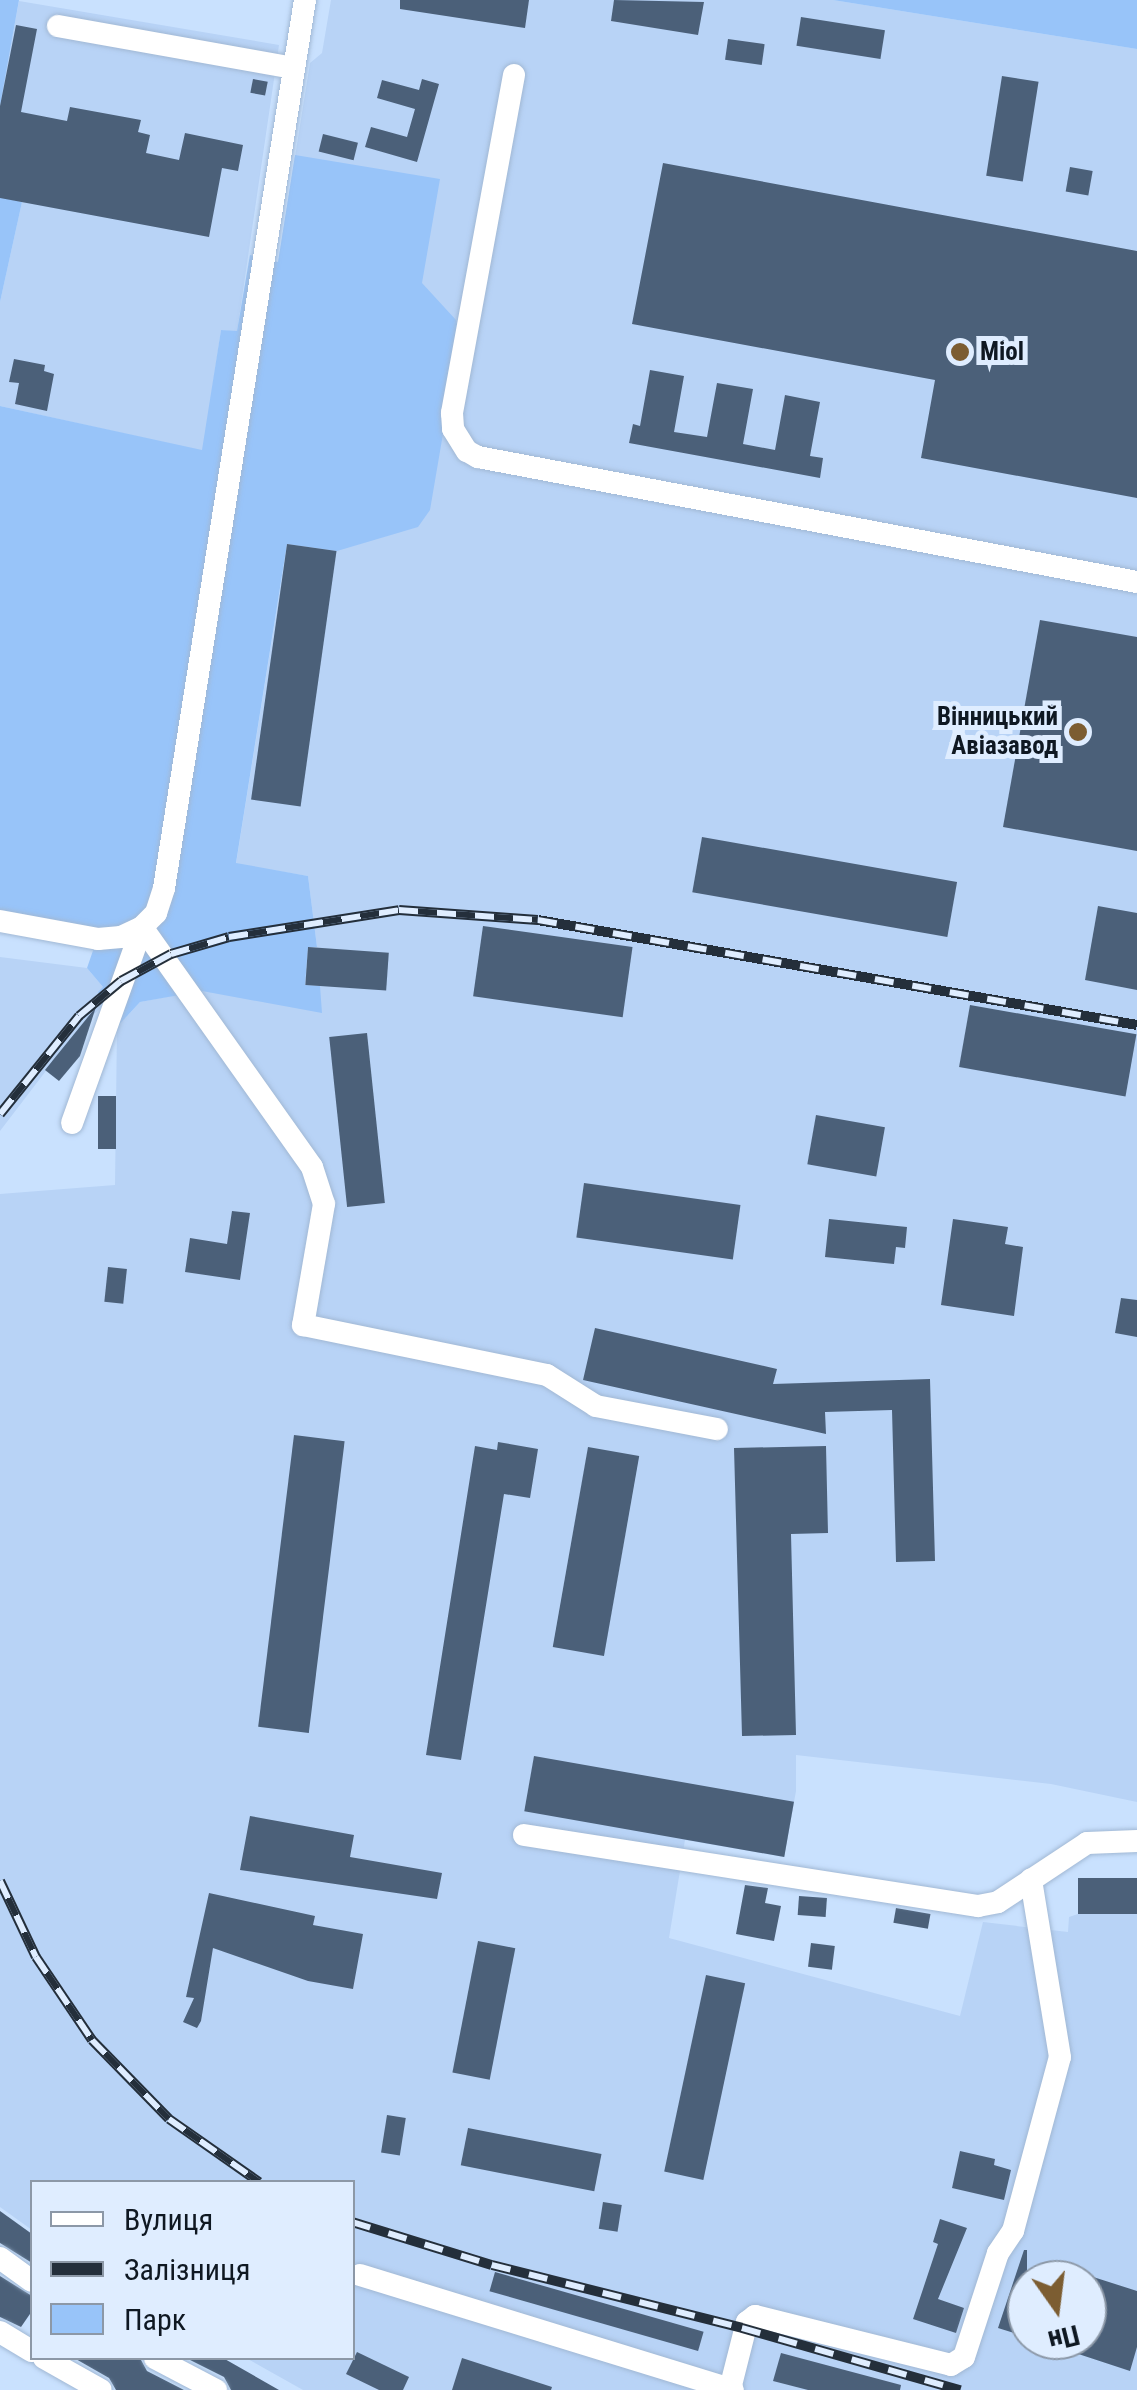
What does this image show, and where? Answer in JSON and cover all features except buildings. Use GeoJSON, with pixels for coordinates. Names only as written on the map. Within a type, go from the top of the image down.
{"type":"FeatureCollection","features":[{"type":"Feature","properties":{"kind":"street"},"geometry":{"type":"LineString","coordinates":[[0,921],[98,939],[121,936],[142,926],[156,913],[164,888],[305,0]]}},
{"type":"Feature","properties":{"kind":"street"},"geometry":{"type":"LineString","coordinates":[[58,26],[293,68]]}},
{"type":"Feature","properties":{"kind":"street"},"geometry":{"type":"LineString","coordinates":[[514,75],[452,413],[453,428],[467,451],[478,457],[1137,582]]}},
{"type":"Feature","properties":{"kind":"street"},"geometry":{"type":"LineString","coordinates":[[72,1124],[142,926]]}},
{"type":"Feature","properties":{"kind":"street"},"geometry":{"type":"LineString","coordinates":[[142,926],[312,1167],[324,1204],[304,1325],[547,1375],[596,1406],[716,1429]]}},
{"type":"Feature","properties":{"kind":"street"},"geometry":{"type":"LineString","coordinates":[[524,1835],[968,1905],[998,1902],[1087,1843],[1137,1841]]}},
{"type":"Feature","properties":{"kind":"street"},"geometry":{"type":"LineString","coordinates":[[360,2275],[732,2390],[747,2322],[755,2316],[951,2365],[964,2358],[998,2253],[1013,2231],[1060,2057],[1031,1879]]}},
{"type":"Feature","properties":{"kind":"street"},"geometry":{"type":"LineString","coordinates":[[0,2258],[30,2280]]}},
{"type":"Feature","properties":{"kind":"street"},"geometry":{"type":"LineString","coordinates":[[0,2332],[30,2347]]}},
{"type":"Feature","properties":{"kind":"street"},"geometry":{"type":"LineString","coordinates":[[52,2360],[101,2390]]}},
{"type":"Feature","properties":{"kind":"street"},"geometry":{"type":"LineString","coordinates":[[159,2360],[216,2390]]}},
{"type":"Feature","properties":{"kind":"shaded area"},"geometry":{"type":"Polygon","coordinates":[[[331,0],[833,0],[1137,49],[1137,1802],[1051,1784],[796,1755],[796,1791],[784,1857],[685,1840],[669,1938],[960,2016],[983,1922],[1068,1932],[1069,1917],[1078,1914],[1137,1914],[1137,2390],[303,2390],[250,2360],[355,2360],[355,2180],[30,2180],[30,2229],[0,2207],[0,1194],[115,1185],[117,1027],[140,1002],[202,990],[322,1012],[305,985],[308,947],[317,947],[308,876],[236,864],[292,514],[278,263],[310,63],[322,53],[331,0]]]}},
{"type":"Feature","properties":{"kind":"shaded area"},"geometry":{"type":"Polygon","coordinates":[[[19,1],[279,45],[237,332],[221,330],[203,451],[0,406],[0,302],[22,202],[0,197],[0,103],[19,1]]]}},
{"type":"Feature","properties":{"kind":"shaded area"},"geometry":{"type":"Polygon","coordinates":[[[0,957],[87,968],[103,987],[105,1004],[78,1029],[0,1131],[0,957]]]}},
{"type":"Feature","properties":{"kind":"green space"},"geometry":{"type":"Polygon","coordinates":[[[0,0],[19,0],[0,106],[0,0]]]}},
{"type":"Feature","properties":{"kind":"green space"},"geometry":{"type":"Polygon","coordinates":[[[833,0],[1137,0],[1137,49],[833,0]]]}},
{"type":"Feature","properties":{"kind":"green space"},"geometry":{"type":"Polygon","coordinates":[[[295,155],[440,179],[422,283],[456,320],[460,334],[430,510],[418,527],[337,551],[287,544],[236,863],[308,876],[317,947],[308,947],[305,985],[320,986],[322,1013],[202,991],[140,1002],[117,1027],[98,1016],[105,1004],[98,992],[103,987],[87,968],[97,939],[0,921],[0,406],[202,450],[221,330],[237,331],[250,255],[278,262],[295,155]]]}},
{"type":"Feature","properties":{"kind":"green space"},"geometry":{"type":"Polygon","coordinates":[[[0,197],[22,202],[0,302],[0,197]]]}},
{"type":"Feature","properties":{"kind":"railway"},"geometry":{"type":"LineString","coordinates":[[0,1114],[79,1016],[121,981],[171,954],[229,937],[399,910],[538,920],[1137,1025]]}},
{"type":"Feature","properties":{"kind":"railway"},"geometry":{"type":"LineString","coordinates":[[0,1881],[36,1957],[92,2040],[169,2119],[256,2180]]}},
{"type":"Feature","properties":{"kind":"railway"},"geometry":{"type":"LineString","coordinates":[[355,2223],[492,2265],[742,2328],[960,2390]]}},
{"type":"Feature","properties":{"kind":"place","name":"Miol"},"geometry":{"type":"Point","coordinates":[960,352]}},
{"type":"Feature","properties":{"kind":"place","name":"Вінницький Авіазавод"},"geometry":{"type":"Point","coordinates":[1078,732]}}]}
